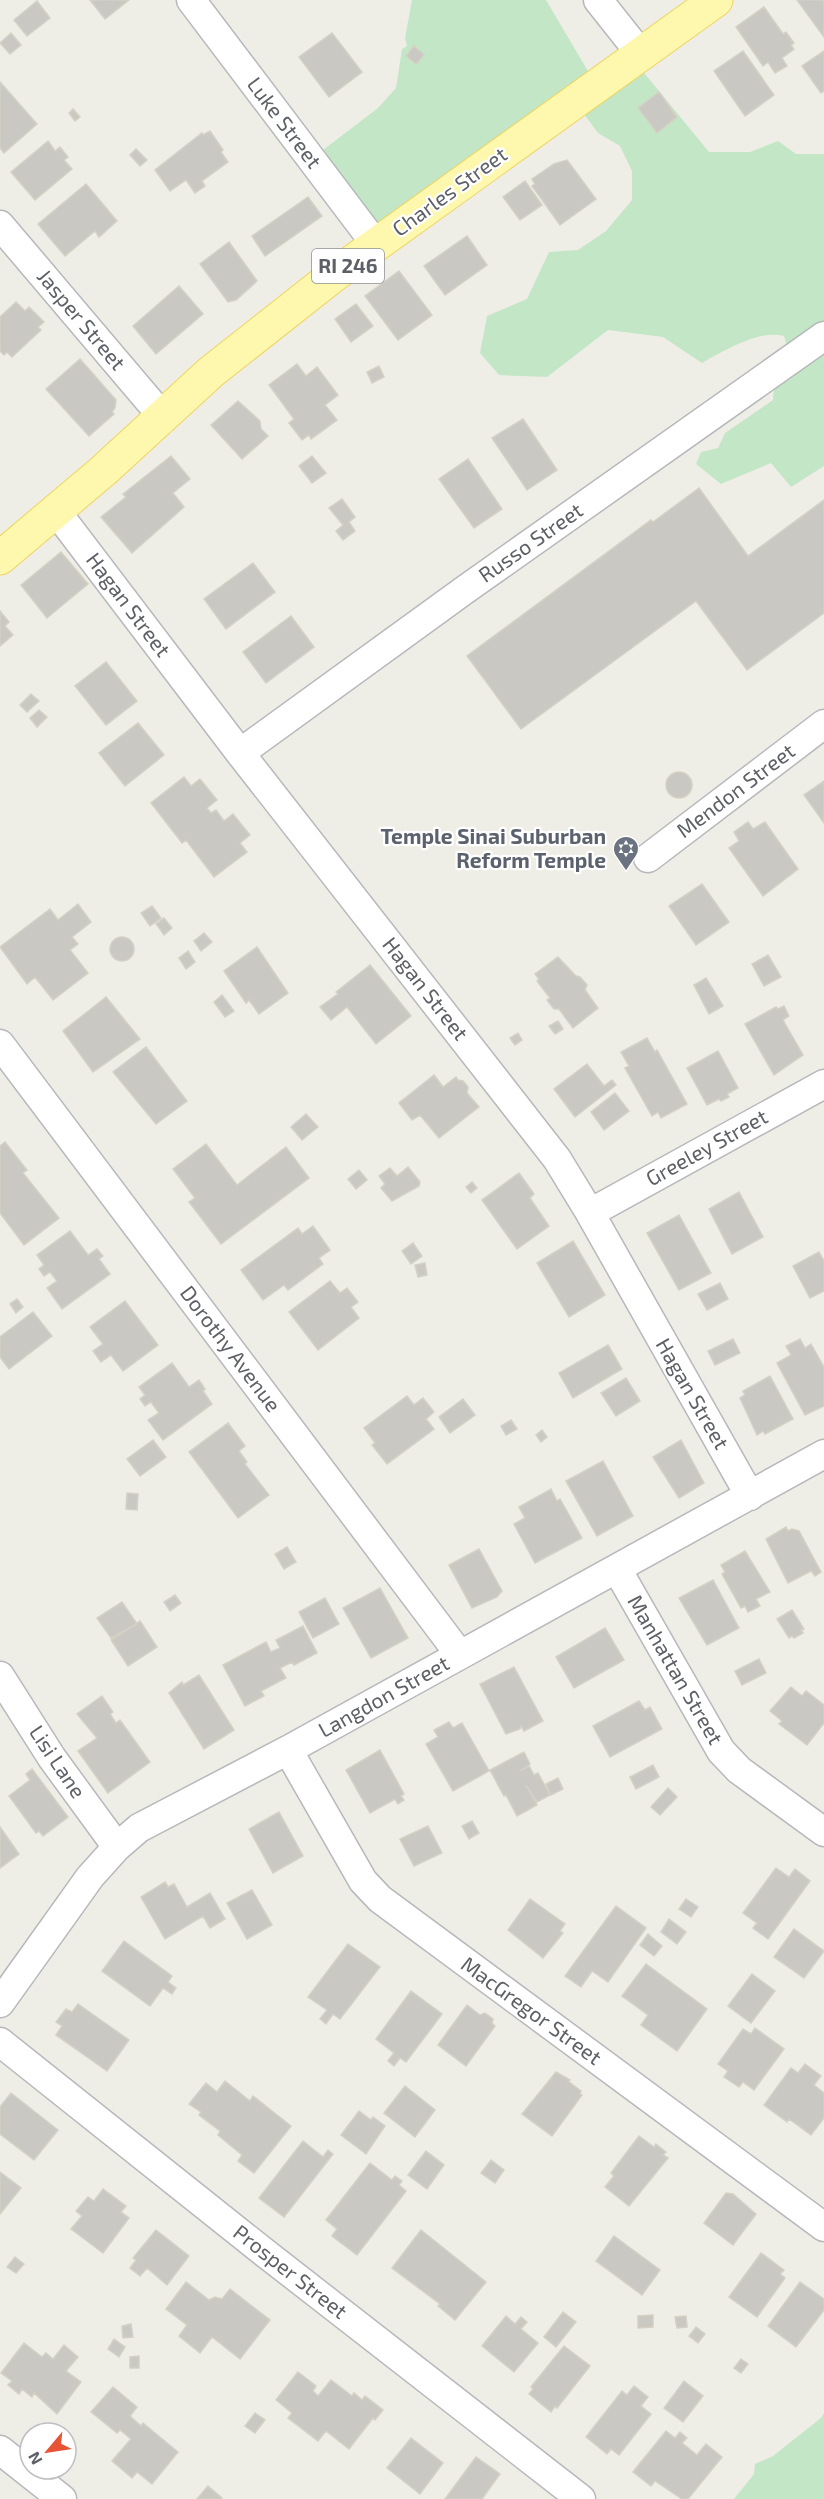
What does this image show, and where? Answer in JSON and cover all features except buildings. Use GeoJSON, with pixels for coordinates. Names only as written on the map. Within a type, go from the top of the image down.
{"type":"FeatureCollection","features":[{"type":"Feature","properties":{"kind":"main road","name":"Charles Street"},"geometry":{"type":"LineString","coordinates":[[0,558],[211,372],[334,276],[716,0]]}},
{"type":"Feature","properties":{"kind":"street","name":"Luke Street"},"geometry":{"type":"LineString","coordinates":[[191,0],[377,246]]}},
{"type":"Feature","properties":{"kind":"street"},"geometry":{"type":"LineString","coordinates":[[598,0],[640,53]]}},
{"type":"Feature","properties":{"kind":"street","name":"Jasper Street"},"geometry":{"type":"LineString","coordinates":[[0,225],[162,416]]}},
{"type":"Feature","properties":{"kind":"street","name":"Russo Street"},"geometry":{"type":"LineString","coordinates":[[240,753],[466,589],[824,336]]}},
{"type":"Feature","properties":{"kind":"street","name":"Hagan Street"},"geometry":{"type":"LineString","coordinates":[[56,511],[240,753],[557,1160],[590,1212],[750,1496]]}},
{"type":"Feature","properties":{"kind":"street","name":"Mendon Street"},"geometry":{"type":"LineString","coordinates":[[648,858],[824,724]]}},
{"type":"Feature","properties":{"kind":"street","name":"Dorothy Avenue"},"geometry":{"type":"LineString","coordinates":[[0,1044],[460,1655]]}},
{"type":"Feature","properties":{"kind":"street","name":"Greeley Street"},"geometry":{"type":"LineString","coordinates":[[590,1212],[824,1084]]}},
{"type":"Feature","properties":{"kind":"street","name":"Langdon Street"},"geometry":{"type":"LineString","coordinates":[[0,2003],[90,1877],[117,1846],[139,1828],[288,1750],[824,1454]]}},
{"type":"Feature","properties":{"kind":"street","name":"Manhattan Street"},"geometry":{"type":"LineString","coordinates":[[616,1569],[721,1751],[739,1770],[824,1832]]}},
{"type":"Feature","properties":{"kind":"street","name":"Lisi Lane"},"geometry":{"type":"LineString","coordinates":[[0,1676],[52,1758],[117,1846]]}},
{"type":"Feature","properties":{"kind":"street","name":"MacGregor Street"},"geometry":{"type":"LineString","coordinates":[[288,1750],[363,1881],[380,1899],[824,2227]]}},
{"type":"Feature","properties":{"kind":"street","name":"Prosper Street"},"geometry":{"type":"LineString","coordinates":[[0,2042],[265,2253],[581,2499]]}},
{"type":"Feature","properties":{"kind":"street"},"geometry":{"type":"LineString","coordinates":[[0,2450],[62,2499]]}},
{"type":"Feature","properties":{"kind":"green space"},"geometry":{"type":"Polygon","coordinates":[[[412,0],[546,0],[595,83],[636,63],[709,152],[750,152],[778,141],[796,154],[824,154],[824,466],[791,487],[771,463],[721,484],[696,464],[701,452],[718,448],[725,433],[773,400],[775,375],[791,360],[784,336],[753,338],[702,363],[663,337],[608,330],[547,377],[499,375],[480,353],[487,316],[527,299],[549,252],[578,250],[606,231],[632,200],[632,171],[620,146],[598,133],[576,103],[383,237],[319,153],[378,108],[396,88],[402,49],[407,46],[405,38],[412,0]]]}},
{"type":"Feature","properties":{"kind":"green space"},"geometry":{"type":"Polygon","coordinates":[[[824,2413],[824,2499],[734,2499],[754,2474],[755,2464],[773,2456],[821,2418],[824,2413]]]}},
{"type":"Feature","properties":{"kind":"place","name":"Temple Sinai Suburban Reform Temple"},"geometry":{"type":"Point","coordinates":[626,872]}}]}
